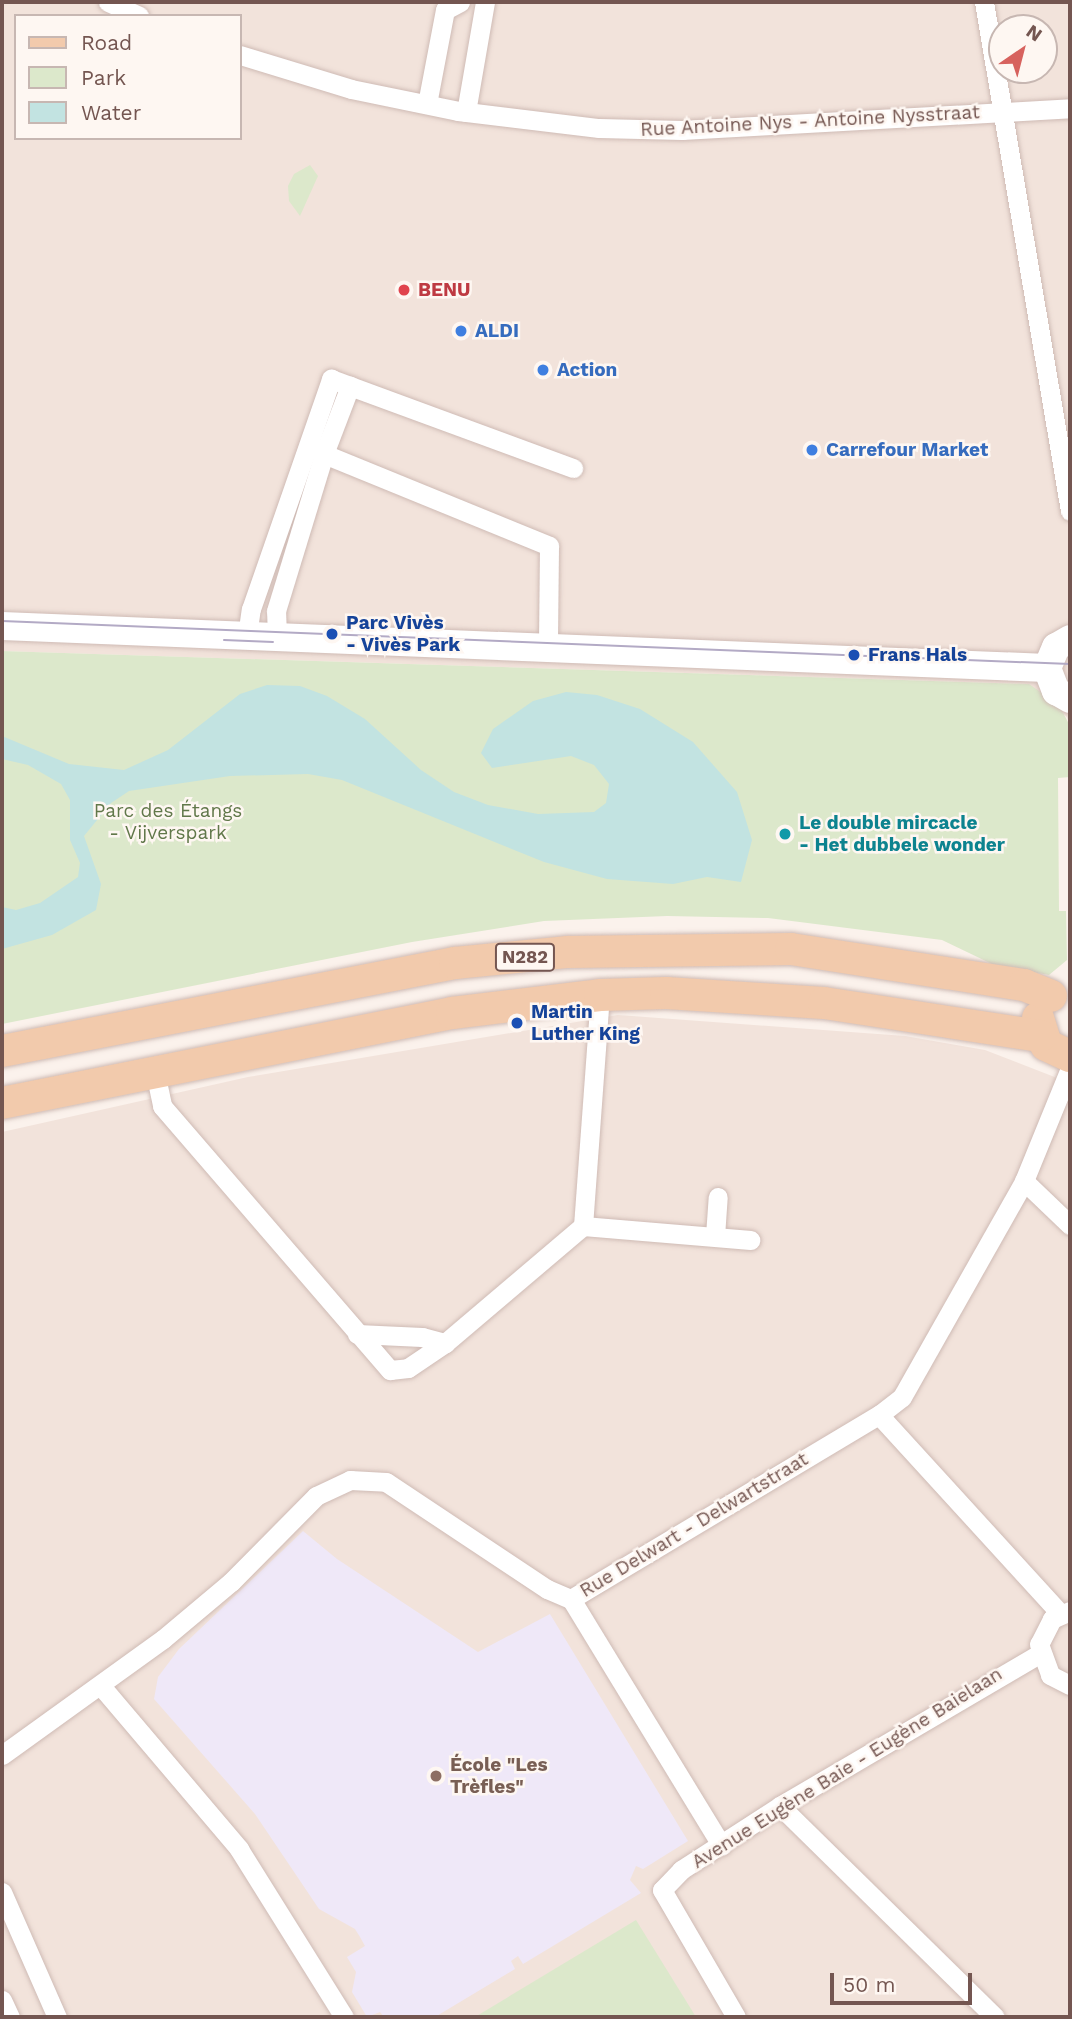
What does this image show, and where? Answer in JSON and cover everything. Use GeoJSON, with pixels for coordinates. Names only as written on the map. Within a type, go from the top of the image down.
{"type":"FeatureCollection","features":[{"type":"Feature","properties":{"kind":"main road","name":"N282"},"geometry":{"type":"LineString","coordinates":[[2,1051],[455,963],[648,948],[791,949],[1060,993],[1038,1019],[1040,1036],[1053,1051],[1070,1056]]}},
{"type":"Feature","properties":{"kind":"main road","name":"N282"},"geometry":{"type":"LineString","coordinates":[[2,1102],[452,1013],[600,995],[666,993],[811,1002],[1040,1036]]}},
{"type":"Feature","properties":{"kind":"street"},"geometry":{"type":"LineString","coordinates":[[108,2],[135,14]]}},
{"type":"Feature","properties":{"kind":"street"},"geometry":{"type":"LineString","coordinates":[[427,104],[445,10],[460,2]]}},
{"type":"Feature","properties":{"kind":"street"},"geometry":{"type":"LineString","coordinates":[[466,112],[485,2]]}},
{"type":"Feature","properties":{"kind":"street"},"geometry":{"type":"LineString","coordinates":[[985,2],[1001,112],[1070,511]]}},
{"type":"Feature","properties":{"kind":"street","name":"Rue Antoine Nys - Antoine Nysstraat"},"geometry":{"type":"LineString","coordinates":[[242,56],[351,89],[466,112],[599,128],[682,130],[1070,108]]}},
{"type":"Feature","properties":{"kind":"street"},"geometry":{"type":"LineString","coordinates":[[247,636],[251,609],[331,379],[573,468]]}},
{"type":"Feature","properties":{"kind":"street"},"geometry":{"type":"LineString","coordinates":[[277,637],[276,611],[324,454],[350,386]]}},
{"type":"Feature","properties":{"kind":"street"},"geometry":{"type":"LineString","coordinates":[[324,454],[549,546],[548,648]]}},
{"type":"Feature","properties":{"kind":"street"},"geometry":{"type":"LineString","coordinates":[[2,626],[1047,668]]}},
{"type":"Feature","properties":{"kind":"street"},"geometry":{"type":"LineString","coordinates":[[1070,639],[1056,647],[1047,668],[1056,691],[1070,699]]}},
{"type":"Feature","properties":{"kind":"street"},"geometry":{"type":"LineString","coordinates":[[583,1226],[600,995]]}},
{"type":"Feature","properties":{"kind":"street","name":"Rue Delwart - Delwartstraat"},"geometry":{"type":"LineString","coordinates":[[2,1755],[101,1686],[231,1582],[316,1496],[351,1480],[386,1482],[547,1589],[571,1599],[879,1415],[902,1397],[1024,1181],[1070,1068]]}},
{"type":"Feature","properties":{"kind":"street"},"geometry":{"type":"LineString","coordinates":[[155,1072],[162,1106],[390,1370],[408,1368],[445,1343],[583,1226],[750,1240]]}},
{"type":"Feature","properties":{"kind":"street"},"geometry":{"type":"LineString","coordinates":[[1024,1181],[1070,1225]]}},
{"type":"Feature","properties":{"kind":"street"},"geometry":{"type":"LineString","coordinates":[[715,1236],[718,1197]]}},
{"type":"Feature","properties":{"kind":"street"},"geometry":{"type":"LineString","coordinates":[[357,1334],[422,1337],[445,1343]]}},
{"type":"Feature","properties":{"kind":"street"},"geometry":{"type":"LineString","coordinates":[[879,1415],[1065,1613],[1041,1635],[1039,1654],[1050,1675],[1070,1685]]}},
{"type":"Feature","properties":{"kind":"street"},"geometry":{"type":"LineString","coordinates":[[571,1599],[722,1846]]}},
{"type":"Feature","properties":{"kind":"street","name":"Avenue Eugène Baie - Eugène Baielaan"},"geometry":{"type":"LineString","coordinates":[[736,2017],[662,1891],[681,1870],[722,1846],[780,1806],[1039,1654]]}},
{"type":"Feature","properties":{"kind":"street"},"geometry":{"type":"LineString","coordinates":[[101,1686],[239,1849],[344,2017]]}},
{"type":"Feature","properties":{"kind":"street"},"geometry":{"type":"LineString","coordinates":[[780,1806],[995,2017]]}},
{"type":"Feature","properties":{"kind":"street"},"geometry":{"type":"LineString","coordinates":[[2,1892],[57,2017]]}},
{"type":"Feature","properties":{"kind":"street"},"geometry":{"type":"LineString","coordinates":[[2,2000],[10,2017]]}},
{"type":"Feature","properties":{"kind":"shaded area"},"geometry":{"type":"Polygon","coordinates":[[[2,2],[1070,2],[1070,726],[1067,717],[1028,684],[2,651],[2,2]]]}},
{"type":"Feature","properties":{"kind":"shaded area"},"geometry":{"type":"Polygon","coordinates":[[[618,1015],[905,1036],[985,1050],[1070,1083],[1070,2017],[2,2017],[2,1132],[248,1077],[618,1015]]]}},
{"type":"Feature","properties":{"kind":"shaded area","name":"École \"Les Trèfles\""},"geometry":{"type":"Polygon","coordinates":[[[303,1531],[337,1559],[478,1652],[550,1614],[688,1841],[643,1869],[636,1866],[630,1880],[641,1893],[523,1964],[518,1956],[511,1961],[515,1969],[435,2017],[384,2017],[380,2012],[367,2017],[352,1992],[356,1972],[347,1957],[365,1946],[355,1929],[319,1909],[255,1814],[154,1699],[158,1677],[179,1649],[303,1531]]]}},
{"type":"Feature","properties":{"kind":"green space"},"geometry":{"type":"Polygon","coordinates":[[[310,165],[318,176],[300,216],[289,201],[288,186],[294,174],[310,165]]]}},
{"type":"Feature","properties":{"kind":"green space","name":"Parc des Étangs - Vijverspark"},"geometry":{"type":"Polygon","coordinates":[[[2,651],[1029,684],[1059,705],[1070,726],[1070,777],[1058,778],[1059,911],[1066,911],[1067,960],[1049,975],[994,965],[942,940],[768,918],[667,916],[544,921],[412,942],[2,1024],[2,651]]]}},
{"type":"Feature","properties":{"kind":"green space"},"geometry":{"type":"Polygon","coordinates":[[[636,1920],[696,2017],[475,2017],[636,1920]]]}},
{"type":"Feature","properties":{"kind":"water"},"geometry":{"type":"Polygon","coordinates":[[[267,685],[300,686],[327,696],[365,719],[421,770],[454,792],[488,805],[538,814],[594,812],[606,803],[609,784],[594,765],[571,756],[492,768],[481,753],[493,729],[533,701],[566,692],[597,695],[640,709],[693,742],[737,792],[752,840],[741,882],[707,877],[673,884],[607,879],[544,862],[342,780],[308,774],[230,776],[129,791],[111,803],[84,836],[101,884],[96,910],[52,935],[2,949],[2,907],[16,910],[40,903],[78,877],[80,863],[70,840],[70,800],[61,784],[28,765],[2,759],[2,736],[69,764],[124,770],[168,750],[240,694],[267,685]]]}},
{"type":"Feature","properties":{"kind":"tram line"},"geometry":{"type":"LineString","coordinates":[[2,621],[1070,664]]}},
{"type":"Feature","properties":{"kind":"tram line"},"geometry":{"type":"LineString","coordinates":[[224,640],[273,642]]}},
{"type":"Feature","properties":{"kind":"place","name":"BENU"},"geometry":{"type":"Point","coordinates":[404,290]}},
{"type":"Feature","properties":{"kind":"place","name":"ALDI"},"geometry":{"type":"Point","coordinates":[461,331]}},
{"type":"Feature","properties":{"kind":"place","name":"Action"},"geometry":{"type":"Point","coordinates":[543,370]}},
{"type":"Feature","properties":{"kind":"place","name":"Carrefour Market"},"geometry":{"type":"Point","coordinates":[812,450]}},
{"type":"Feature","properties":{"kind":"place","name":"Parc Vivès - Vivès Park"},"geometry":{"type":"Point","coordinates":[332,634]}},
{"type":"Feature","properties":{"kind":"place","name":"Frans Hals"},"geometry":{"type":"Point","coordinates":[854,655]}},
{"type":"Feature","properties":{"kind":"place","name":"Le double mircacle - Het dubbele wonder"},"geometry":{"type":"Point","coordinates":[785,834]}},
{"type":"Feature","properties":{"kind":"place","name":"Martin Luther King"},"geometry":{"type":"Point","coordinates":[517,1023]}},
{"type":"Feature","properties":{"kind":"place","name":"École \"Les Trèfles\""},"geometry":{"type":"Point","coordinates":[436,1776]}}]}
